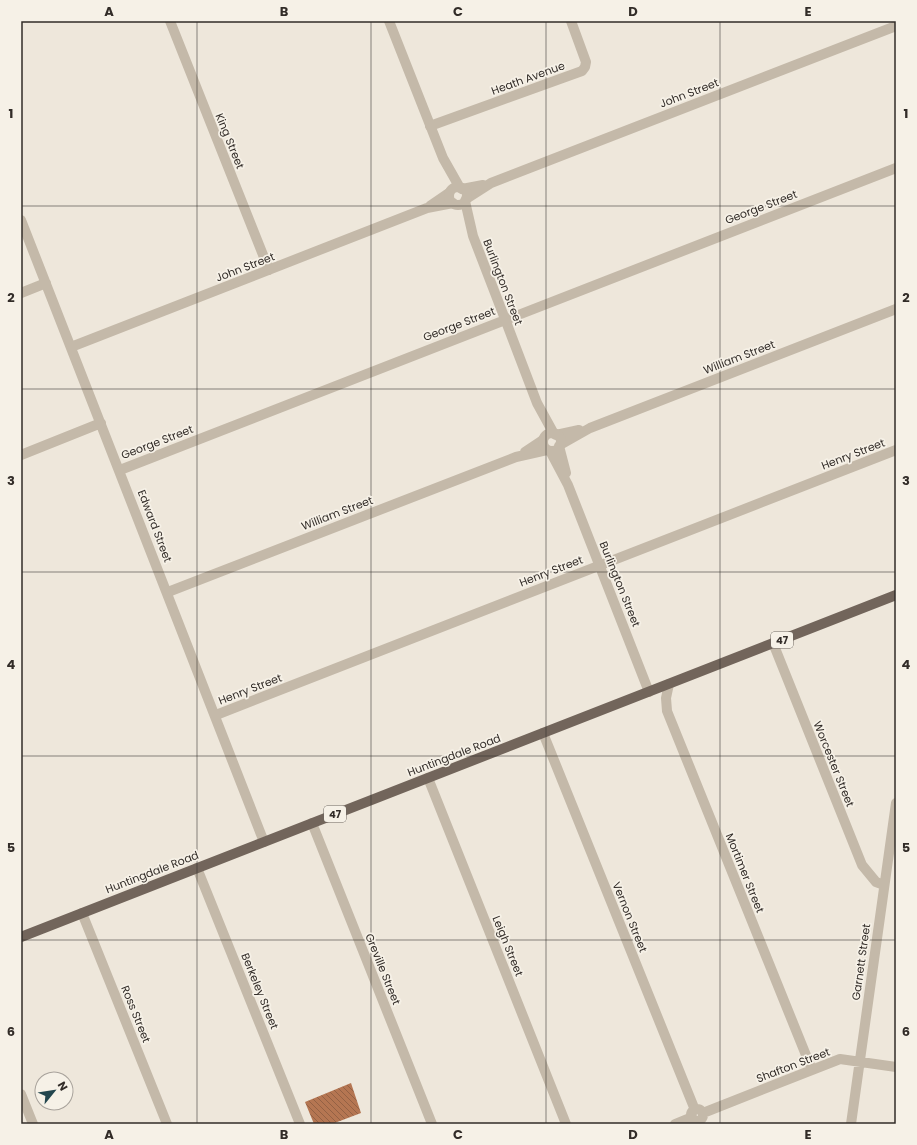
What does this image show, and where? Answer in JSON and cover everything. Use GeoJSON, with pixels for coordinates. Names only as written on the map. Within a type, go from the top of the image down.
{"type":"FeatureCollection","features":[{"type":"Feature","properties":{"kind":"main road","name":"Huntingdale Road"},"geometry":{"type":"LineString","coordinates":[[21,936],[896,595]]}},
{"type":"Feature","properties":{"kind":"street","name":"King Street"},"geometry":{"type":"LineString","coordinates":[[170,21],[269,270]]}},
{"type":"Feature","properties":{"kind":"street","name":"Burlington Street"},"geometry":{"type":"LineString","coordinates":[[389,21],[649,692]]}},
{"type":"Feature","properties":{"kind":"street","name":"Heath Avenue"},"geometry":{"type":"LineString","coordinates":[[430,126],[582,71],[586,62],[571,21]]}},
{"type":"Feature","properties":{"kind":"street","name":"John Street"},"geometry":{"type":"LineString","coordinates":[[71,347],[896,26]]}},
{"type":"Feature","properties":{"kind":"street","name":"George Street"},"geometry":{"type":"LineString","coordinates":[[120,470],[896,168]]}},
{"type":"Feature","properties":{"kind":"street","name":"Edward Street"},"geometry":{"type":"LineString","coordinates":[[21,220],[168,592],[264,842]]}},
{"type":"Feature","properties":{"kind":"street"},"geometry":{"type":"LineString","coordinates":[[21,293],[46,283]]}},
{"type":"Feature","properties":{"kind":"street","name":"William Street"},"geometry":{"type":"LineString","coordinates":[[168,592],[896,309]]}},
{"type":"Feature","properties":{"kind":"street"},"geometry":{"type":"LineString","coordinates":[[21,455],[101,423]]}},
{"type":"Feature","properties":{"kind":"street","name":"Henry Street"},"geometry":{"type":"LineString","coordinates":[[216,715],[896,450]]}},
{"type":"Feature","properties":{"kind":"street","name":"Worcester Street"},"geometry":{"type":"LineString","coordinates":[[773,643],[862,865],[876,882],[884,885]]}},
{"type":"Feature","properties":{"kind":"street","name":"Mortimer Street"},"geometry":{"type":"LineString","coordinates":[[668,684],[666,698],[667,711],[812,1070]]}},
{"type":"Feature","properties":{"kind":"street","name":"Vernon Street"},"geometry":{"type":"LineString","coordinates":[[542,733],[698,1117]]}},
{"type":"Feature","properties":{"kind":"street","name":"Leigh Street"},"geometry":{"type":"LineString","coordinates":[[428,778],[566,1124]]}},
{"type":"Feature","properties":{"kind":"street","name":"Garnett Street"},"geometry":{"type":"LineString","coordinates":[[851,1124],[896,803]]}},
{"type":"Feature","properties":{"kind":"street","name":"Greville Street"},"geometry":{"type":"LineString","coordinates":[[312,823],[432,1124]]}},
{"type":"Feature","properties":{"kind":"street","name":"Berkeley Street"},"geometry":{"type":"LineString","coordinates":[[197,868],[300,1124]]}},
{"type":"Feature","properties":{"kind":"street","name":"Ross Street"},"geometry":{"type":"LineString","coordinates":[[82,913],[167,1124]]}},
{"type":"Feature","properties":{"kind":"street","name":"Shafton Street"},"geometry":{"type":"LineString","coordinates":[[675,1124],[698,1117],[840,1060],[859,1061],[896,1067]]}},
{"type":"Feature","properties":{"kind":"street"},"geometry":{"type":"LineString","coordinates":[[21,1094],[33,1124]]}},
{"type":"Feature","properties":{"kind":"building"},"geometry":{"type":"Polygon","coordinates":[[[351,1083],[361,1113],[332,1124],[314,1124],[305,1102],[351,1083]]]}}]}
